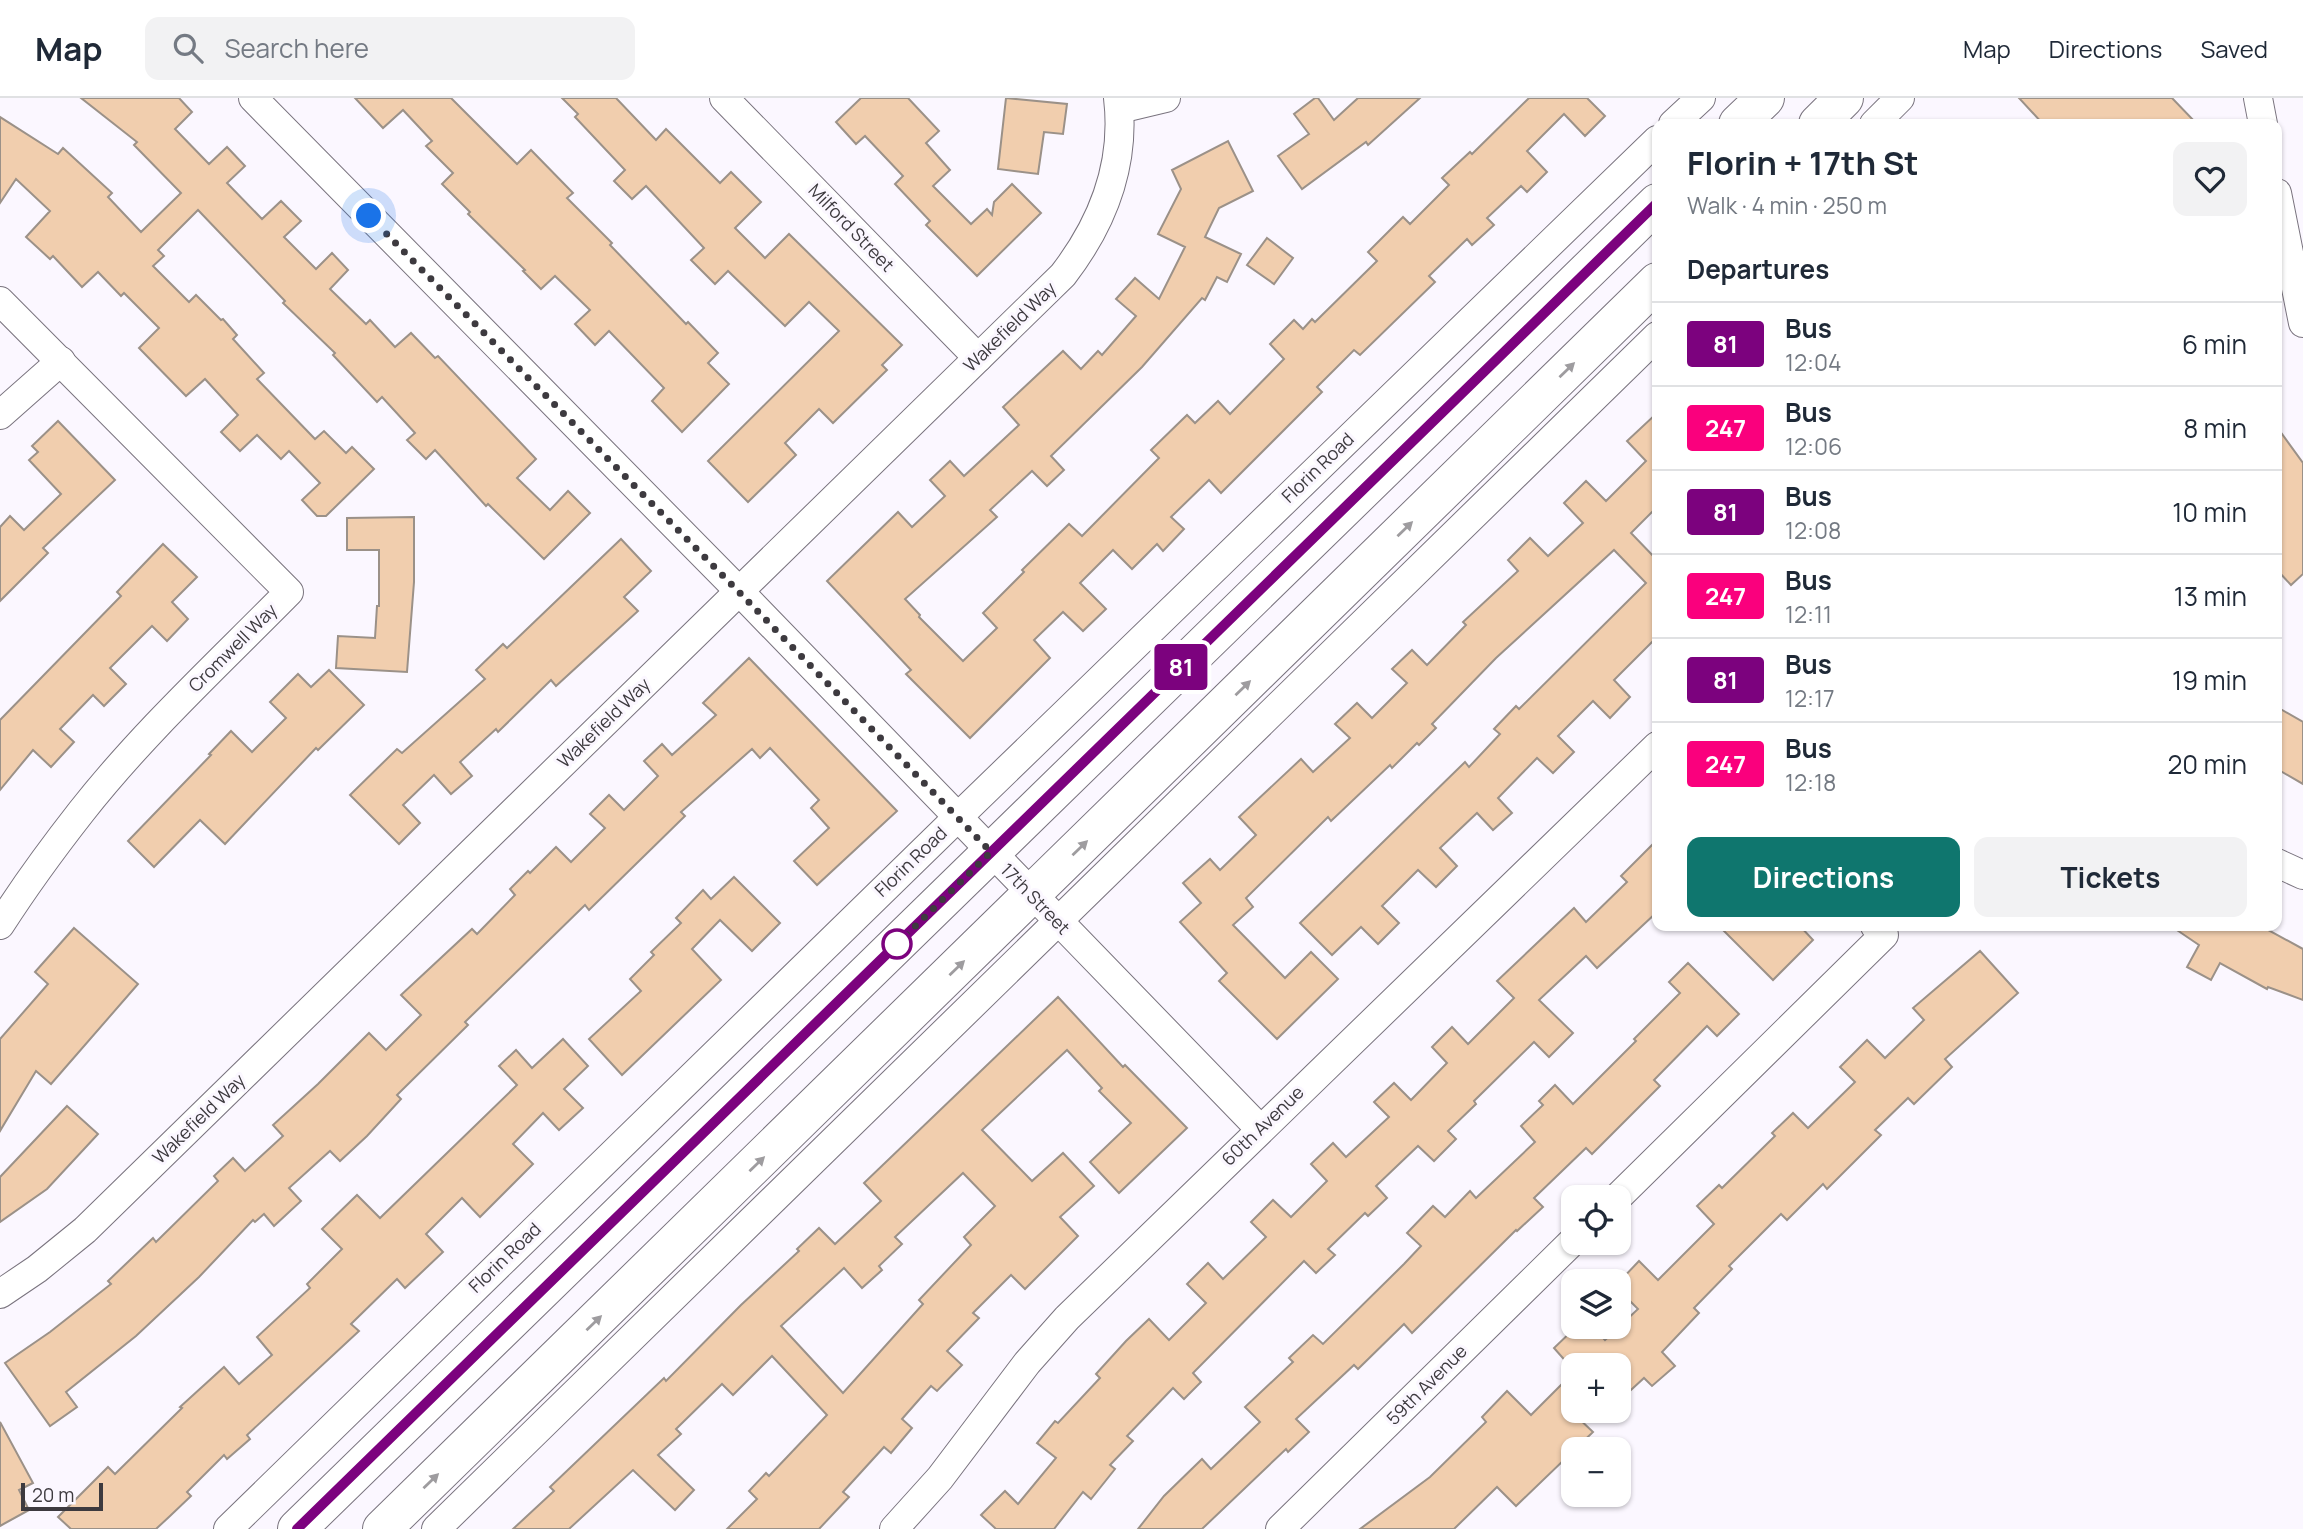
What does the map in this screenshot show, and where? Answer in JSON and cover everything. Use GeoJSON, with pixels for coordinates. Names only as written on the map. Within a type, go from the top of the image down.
{"type":"FeatureCollection","features":[{"type":"Feature","properties":{"kind":"main road"},"geometry":{"type":"LineString","coordinates":[[1743,119],[1765,98]]}},
{"type":"Feature","properties":{"kind":"main road"},"geometry":{"type":"LineString","coordinates":[[1823,119],[1844,98]]}},
{"type":"Feature","properties":{"kind":"main road"},"geometry":{"type":"LineString","coordinates":[[296,1529],[1652,208]]}},
{"type":"Feature","properties":{"kind":"main road"},"geometry":{"type":"LineString","coordinates":[[382,1529],[1652,287]]}},
{"type":"Feature","properties":{"kind":"street","name":"17th Street"},"geometry":{"type":"LineString","coordinates":[[253,98],[739,592],[1260,1129]]}},
{"type":"Feature","properties":{"kind":"street","name":"Milford Street"},"geometry":{"type":"LineString","coordinates":[[723,98],[978,358]]}},
{"type":"Feature","properties":{"kind":"street"},"geometry":{"type":"LineString","coordinates":[[1119,104],[1166,98]]}},
{"type":"Feature","properties":{"kind":"street"},"geometry":{"type":"LineString","coordinates":[[1678,119],[1700,98]]}},
{"type":"Feature","properties":{"kind":"street"},"geometry":{"type":"LineString","coordinates":[[1879,119],[1900,98]]}},
{"type":"Feature","properties":{"kind":"street"},"geometry":{"type":"LineString","coordinates":[[2258,98],[2262,119]]}},
{"type":"Feature","properties":{"kind":"street","name":"Wakefield Way"},"geometry":{"type":"LineString","coordinates":[[0,1294],[37,1269],[85,1230],[1063,275],[1082,251],[1101,216],[1114,179],[1120,140],[1119,104]]}},
{"type":"Feature","properties":{"kind":"street","name":"Florin Road"},"geometry":{"type":"LineString","coordinates":[[228,1529],[1652,145]]}},
{"type":"Feature","properties":{"kind":"street"},"geometry":{"type":"LineString","coordinates":[[2282,224],[2303,323]]}},
{"type":"Feature","properties":{"kind":"street","name":"Cromwell Way"},"geometry":{"type":"LineString","coordinates":[[0,301],[289,592],[158,724],[82,811],[26,884],[0,925]]}},
{"type":"Feature","properties":{"kind":"street"},"geometry":{"type":"LineString","coordinates":[[436,1529],[1652,341]]}},
{"type":"Feature","properties":{"kind":"street"},"geometry":{"type":"LineString","coordinates":[[0,415],[61,361]]}},
{"type":"Feature","properties":{"kind":"street","name":"60th Avenue"},"geometry":{"type":"LineString","coordinates":[[894,1529],[940,1478],[1027,1363],[1068,1318],[1652,751]]}},
{"type":"Feature","properties":{"kind":"street"},"geometry":{"type":"LineString","coordinates":[[2282,865],[2303,875]]}},
{"type":"Feature","properties":{"kind":"street"},"geometry":{"type":"LineString","coordinates":[[1630,1185],[1880,931]]}},
{"type":"Feature","properties":{"kind":"street","name":"59th Avenue"},"geometry":{"type":"LineString","coordinates":[[1280,1529],[1561,1253]]}},
{"type":"Feature","properties":{"kind":"building"},"geometry":{"type":"Polygon","coordinates":[[[81,98],[179,98],[192,112],[175,129],[209,164],[227,147],[245,166],[227,183],[262,219],[281,201],[301,221],[284,237],[316,269],[332,253],[348,270],[330,289],[366,324],[370,320],[395,347],[411,333],[435,358],[438,356],[536,459],[517,478],[550,510],[568,491],[590,513],[544,559],[488,504],[486,506],[435,450],[426,459],[407,440],[415,433],[382,397],[377,402],[333,355],[335,353],[283,303],[285,301],[198,210],[158,250],[164,256],[153,266],[189,302],[196,295],[223,319],[237,335],[233,339],[264,373],[257,379],[315,439],[324,431],[346,453],[352,447],[374,469],[326,516],[317,516],[302,500],[320,483],[289,451],[281,459],[257,435],[240,451],[221,432],[238,415],[205,379],[186,396],[139,348],[159,328],[124,293],[121,296],[98,272],[82,287],[53,256],[50,259],[26,237],[50,211],[16,179],[0,203],[0,117],[58,154],[63,148],[112,193],[108,197],[141,232],[181,193],[134,145],[137,142],[81,98]]]}},
{"type":"Feature","properties":{"kind":"building"},"geometry":{"type":"Polygon","coordinates":[[[355,98],[451,98],[517,164],[531,150],[573,193],[567,198],[612,243],[610,245],[686,324],[688,322],[718,353],[708,363],[729,384],[682,432],[652,401],[664,388],[609,331],[595,345],[575,324],[590,310],[555,276],[541,289],[442,184],[453,173],[426,146],[432,141],[403,110],[383,128],[355,98]]]}},
{"type":"Feature","properties":{"kind":"building"},"geometry":{"type":"Polygon","coordinates":[[[562,98],[616,98],[656,140],[666,129],[720,183],[731,172],[761,202],[735,228],[765,258],[789,234],[902,345],[882,365],[887,370],[833,423],[819,409],[785,443],[796,455],[748,502],[708,461],[839,331],[809,302],[785,326],[728,271],[715,284],[691,260],[704,248],[646,186],[632,199],[614,181],[625,170],[575,117],[578,114],[562,98]]]}},
{"type":"Feature","properties":{"kind":"building"},"geometry":{"type":"Polygon","coordinates":[[[861,98],[908,98],[939,131],[926,143],[950,170],[933,186],[971,224],[987,209],[992,215],[994,202],[1012,184],[1041,213],[977,276],[926,225],[930,221],[895,184],[903,176],[865,136],[856,144],[836,122],[861,98]]]}},
{"type":"Feature","properties":{"kind":"building"},"geometry":{"type":"Polygon","coordinates":[[[1006,98],[1067,104],[1063,134],[1044,132],[1038,174],[998,169],[1006,98]]]}},
{"type":"Feature","properties":{"kind":"building"},"geometry":{"type":"Polygon","coordinates":[[[1318,98],[1334,120],[1358,98],[1420,98],[1368,145],[1366,142],[1302,189],[1278,156],[1309,134],[1294,114],[1318,98]]]}},
{"type":"Feature","properties":{"kind":"building"},"geometry":{"type":"Polygon","coordinates":[[[1529,98],[1587,98],[1605,116],[1585,136],[1564,114],[1527,151],[1547,172],[1527,192],[1521,186],[1487,218],[1494,225],[1472,245],[1467,239],[1429,276],[1435,282],[1360,355],[1354,350],[1317,387],[1322,392],[1221,493],[1209,480],[1171,517],[1184,529],[1163,551],[1157,544],[1132,569],[1113,550],[1080,583],[1106,609],[1083,631],[1063,612],[1034,640],[1050,658],[970,738],[906,674],[911,670],[827,581],[898,512],[912,527],[945,496],[930,480],[950,461],[964,476],[1019,425],[1003,407],[1063,351],[1081,369],[1098,351],[1102,355],[1136,316],[1116,299],[1135,278],[1159,299],[1185,247],[1158,234],[1181,189],[1172,170],[1228,141],[1253,191],[1219,208],[1205,237],[1241,254],[1227,282],[1217,277],[1205,300],[1202,298],[1142,367],[1051,456],[1064,470],[1047,486],[1032,471],[990,510],[997,517],[905,599],[963,661],[997,628],[983,613],[1024,572],[1022,570],[1069,524],[1082,536],[1159,458],[1151,450],[1187,415],[1195,423],[1218,401],[1230,414],[1284,359],[1270,344],[1294,320],[1303,329],[1312,319],[1315,322],[1377,261],[1368,252],[1403,217],[1410,224],[1449,185],[1442,178],[1470,152],[1472,154],[1529,98]]]}},
{"type":"Feature","properties":{"kind":"building"},"geometry":{"type":"Polygon","coordinates":[[[2019,98],[2172,98],[2192,119],[2038,119],[2019,98]]]}},
{"type":"Feature","properties":{"kind":"building"},"geometry":{"type":"Polygon","coordinates":[[[1267,238],[1293,258],[1274,284],[1247,265],[1267,238]]]}},
{"type":"Feature","properties":{"kind":"building"},"geometry":{"type":"Polygon","coordinates":[[[1652,418],[1652,512],[1631,533],[1652,555],[1652,642],[1614,680],[1630,697],[1610,718],[1593,701],[1558,736],[1574,752],[1553,773],[1537,758],[1498,798],[1512,813],[1493,830],[1477,813],[1440,848],[1457,866],[1436,887],[1418,870],[1382,906],[1399,923],[1378,944],[1361,927],[1332,955],[1300,923],[1465,762],[1469,767],[1500,734],[1494,729],[1516,706],[1519,709],[1646,583],[1614,550],[1496,658],[1432,724],[1436,728],[1419,745],[1417,743],[1392,768],[1390,765],[1331,821],[1328,817],[1246,898],[1253,907],[1233,925],[1285,978],[1311,952],[1338,979],[1277,1039],[1219,981],[1227,973],[1180,922],[1201,903],[1183,883],[1210,859],[1220,870],[1256,835],[1239,817],[1301,759],[1313,772],[1350,738],[1335,724],[1357,703],[1372,718],[1407,683],[1392,669],[1412,650],[1427,665],[1466,625],[1463,622],[1518,571],[1508,560],[1530,538],[1548,556],[1583,523],[1564,503],[1586,481],[1606,501],[1646,461],[1627,441],[1652,418]]]}},
{"type":"Feature","properties":{"kind":"building"},"geometry":{"type":"Polygon","coordinates":[[[58,421],[115,480],[43,548],[48,553],[0,601],[0,527],[10,516],[24,530],[61,494],[29,460],[38,452],[32,446],[58,421]]]}},
{"type":"Feature","properties":{"kind":"building"},"geometry":{"type":"Polygon","coordinates":[[[2282,434],[2303,463],[2303,574],[2291,585],[2282,575],[2282,434]]]}},
{"type":"Feature","properties":{"kind":"building"},"geometry":{"type":"Polygon","coordinates":[[[414,517],[414,582],[407,672],[336,668],[338,636],[375,638],[379,606],[379,550],[347,550],[347,518],[414,517]]]}},
{"type":"Feature","properties":{"kind":"building"},"geometry":{"type":"Polygon","coordinates":[[[621,539],[651,571],[624,597],[638,611],[556,686],[551,680],[498,732],[496,729],[460,762],[472,776],[451,794],[434,775],[403,805],[420,823],[399,844],[350,795],[397,749],[402,753],[485,679],[476,670],[503,644],[507,648],[621,539]]]}},
{"type":"Feature","properties":{"kind":"building"},"geometry":{"type":"Polygon","coordinates":[[[163,544],[197,577],[172,602],[188,619],[167,641],[152,626],[110,668],[126,684],[104,706],[93,695],[60,729],[74,742],[51,767],[33,750],[0,790],[0,720],[121,596],[117,592],[163,544]]]}},
{"type":"Feature","properties":{"kind":"building"},"geometry":{"type":"Polygon","coordinates":[[[749,658],[897,811],[817,885],[794,861],[829,828],[811,808],[819,800],[770,748],[760,758],[752,749],[681,812],[685,816],[589,910],[585,905],[465,1022],[468,1025],[397,1095],[401,1099],[367,1136],[340,1161],[330,1151],[289,1188],[301,1201],[274,1226],[264,1214],[255,1222],[253,1220],[199,1277],[136,1336],[66,1392],[77,1407],[50,1426],[5,1363],[111,1284],[108,1281],[153,1238],[156,1242],[218,1181],[214,1176],[233,1158],[245,1171],[283,1136],[273,1125],[369,1033],[386,1050],[421,1015],[401,995],[472,929],[477,934],[515,895],[510,889],[556,847],[571,862],[605,828],[590,814],[609,795],[624,810],[658,776],[644,761],[662,744],[672,755],[716,715],[703,703],[749,658]]]}},
{"type":"Feature","properties":{"kind":"building"},"geometry":{"type":"Polygon","coordinates":[[[329,670],[364,705],[318,750],[316,748],[225,844],[200,820],[154,867],[128,841],[231,731],[252,752],[286,718],[270,702],[298,674],[311,687],[329,670]]]}},
{"type":"Feature","properties":{"kind":"building"},"geometry":{"type":"Polygon","coordinates":[[[2282,710],[2303,722],[2303,784],[2282,772],[2282,710]]]}},
{"type":"Feature","properties":{"kind":"building"},"geometry":{"type":"Polygon","coordinates":[[[1652,845],[1652,917],[1597,968],[1586,956],[1539,1000],[1573,1033],[1549,1057],[1534,1042],[1474,1101],[1476,1104],[1448,1131],[1456,1139],[1434,1161],[1418,1146],[1376,1186],[1387,1198],[1368,1216],[1365,1213],[1328,1249],[1335,1255],[1316,1273],[1304,1261],[1193,1373],[1201,1382],[1184,1399],[1173,1388],[1127,1436],[1133,1441],[1110,1465],[1115,1469],[1091,1499],[1083,1492],[1054,1529],[996,1529],[981,1515],[1005,1491],[1018,1504],[1056,1458],[1037,1443],[1055,1421],[1058,1423],[1100,1378],[1096,1374],[1126,1341],[1149,1319],[1169,1340],[1206,1303],[1187,1284],[1208,1263],[1223,1279],[1266,1237],[1251,1222],[1273,1200],[1291,1217],[1327,1181],[1311,1164],[1333,1143],[1346,1157],[1389,1117],[1374,1102],[1394,1083],[1411,1100],[1447,1063],[1432,1047],[1452,1027],[1468,1044],[1514,998],[1497,981],[1574,908],[1586,922],[1627,882],[1621,876],[1652,845]]]}},
{"type":"Feature","properties":{"kind":"building"},"geometry":{"type":"Polygon","coordinates":[[[734,877],[780,923],[752,951],[720,920],[692,949],[721,980],[622,1075],[589,1039],[641,991],[630,979],[654,955],[651,952],[681,923],[676,918],[703,890],[711,899],[734,877]]]}},
{"type":"Feature","properties":{"kind":"building"},"geometry":{"type":"Polygon","coordinates":[[[74,928],[138,984],[51,1084],[36,1071],[0,1131],[0,1039],[48,984],[35,972],[74,928]]]}},
{"type":"Feature","properties":{"kind":"building"},"geometry":{"type":"Polygon","coordinates":[[[1724,931],[1805,931],[1813,940],[1773,980],[1724,931]]]}},
{"type":"Feature","properties":{"kind":"building"},"geometry":{"type":"Polygon","coordinates":[[[2178,931],[2270,931],[2303,949],[2303,1000],[2268,987],[2267,989],[2220,963],[2211,980],[2187,967],[2199,945],[2178,931]]]}},
{"type":"Feature","properties":{"kind":"building"},"geometry":{"type":"Polygon","coordinates":[[[1980,951],[2018,993],[1945,1059],[1952,1067],[1914,1104],[1908,1098],[1875,1130],[1881,1135],[1827,1189],[1823,1184],[1787,1220],[1781,1214],[1729,1266],[1732,1269],[1694,1308],[1699,1313],[1662,1352],[1675,1366],[1652,1386],[1644,1378],[1631,1390],[1631,1353],[1561,1353],[1561,1356],[1554,1348],[1563,1339],[1631,1339],[1631,1316],[1638,1309],[1631,1302],[1631,1269],[1639,1261],[1658,1280],[1714,1224],[1697,1206],[1719,1185],[1722,1188],[1775,1136],[1772,1133],[1793,1113],[1808,1128],[1855,1082],[1840,1067],[1867,1040],[1885,1058],[1924,1020],[1913,1008],[1980,951]]]}},
{"type":"Feature","properties":{"kind":"building"},"geometry":{"type":"Polygon","coordinates":[[[1688,963],[1739,1014],[1717,1036],[1707,1026],[1654,1080],[1660,1086],[1592,1154],[1586,1148],[1534,1198],[1543,1207],[1516,1230],[1412,1333],[1404,1324],[1358,1369],[1354,1365],[1296,1419],[1309,1432],[1288,1452],[1286,1449],[1202,1529],[1138,1529],[1164,1496],[1202,1459],[1211,1469],[1260,1422],[1245,1407],[1293,1362],[1289,1358],[1313,1335],[1323,1344],[1421,1246],[1407,1233],[1433,1206],[1445,1217],[1470,1191],[1476,1198],[1535,1142],[1521,1126],[1543,1105],[1539,1101],[1555,1085],[1573,1104],[1636,1041],[1634,1039],[1680,993],[1669,982],[1688,963]]]}},
{"type":"Feature","properties":{"kind":"building"},"geometry":{"type":"Polygon","coordinates":[[[1058,997],[1123,1067],[1125,1065],[1187,1128],[1119,1193],[1090,1162],[1131,1123],[1099,1091],[1102,1088],[1067,1050],[982,1130],[1032,1181],[1063,1153],[1094,1186],[1060,1217],[1078,1236],[1025,1289],[1011,1275],[973,1313],[979,1318],[947,1351],[962,1365],[937,1391],[931,1386],[902,1419],[912,1428],[891,1453],[884,1447],[843,1492],[849,1497],[819,1529],[727,1529],[757,1499],[749,1491],[766,1473],[769,1476],[827,1415],[772,1356],[733,1395],[722,1384],[676,1429],[681,1434],[658,1455],[694,1490],[675,1510],[633,1470],[569,1529],[513,1529],[554,1491],[550,1487],[664,1378],[666,1381],[799,1251],[797,1249],[819,1228],[835,1244],[881,1201],[864,1183],[1058,997]],[[963,1173],[895,1237],[902,1244],[879,1266],[882,1270],[862,1288],[844,1268],[781,1326],[843,1393],[923,1304],[919,1300],[971,1245],[964,1237],[995,1206],[963,1173]]]}},
{"type":"Feature","properties":{"kind":"building"},"geometry":{"type":"Polygon","coordinates":[[[563,1039],[588,1066],[564,1089],[583,1108],[559,1130],[543,1113],[513,1144],[533,1164],[480,1217],[462,1198],[426,1234],[443,1252],[405,1288],[397,1279],[351,1324],[359,1331],[247,1435],[250,1439],[227,1459],[224,1455],[187,1492],[191,1496],[170,1516],[156,1529],[71,1529],[58,1517],[108,1467],[115,1474],[182,1408],[180,1407],[224,1367],[239,1384],[272,1355],[257,1337],[310,1288],[307,1284],[342,1249],[322,1229],[357,1195],[380,1218],[517,1085],[499,1066],[516,1050],[532,1068],[563,1039]]]}},
{"type":"Feature","properties":{"kind":"building"},"geometry":{"type":"Polygon","coordinates":[[[67,1106],[98,1134],[47,1189],[0,1222],[0,1177],[67,1106]]]}},
{"type":"Feature","properties":{"kind":"building"},"geometry":{"type":"Polygon","coordinates":[[[1561,1385],[1561,1423],[1584,1423],[1593,1432],[1588,1437],[1561,1437],[1561,1463],[1516,1506],[1497,1487],[1454,1529],[1360,1529],[1430,1477],[1486,1422],[1482,1417],[1507,1391],[1531,1415],[1561,1385]]]}},
{"type":"Feature","properties":{"kind":"building"},"geometry":{"type":"Polygon","coordinates":[[[0,1422],[33,1483],[19,1490],[29,1510],[0,1526],[0,1422]]]}},
{"type":"Feature","properties":{"kind":"bus line","name":"81"},"geometry":{"type":"LineString","coordinates":[[297,1529],[1652,208]]}},
{"type":"Feature","properties":{"kind":"route"},"geometry":{"type":"LineString","coordinates":[[369,216],[991,852],[892,949],[897,944]]}}]}
